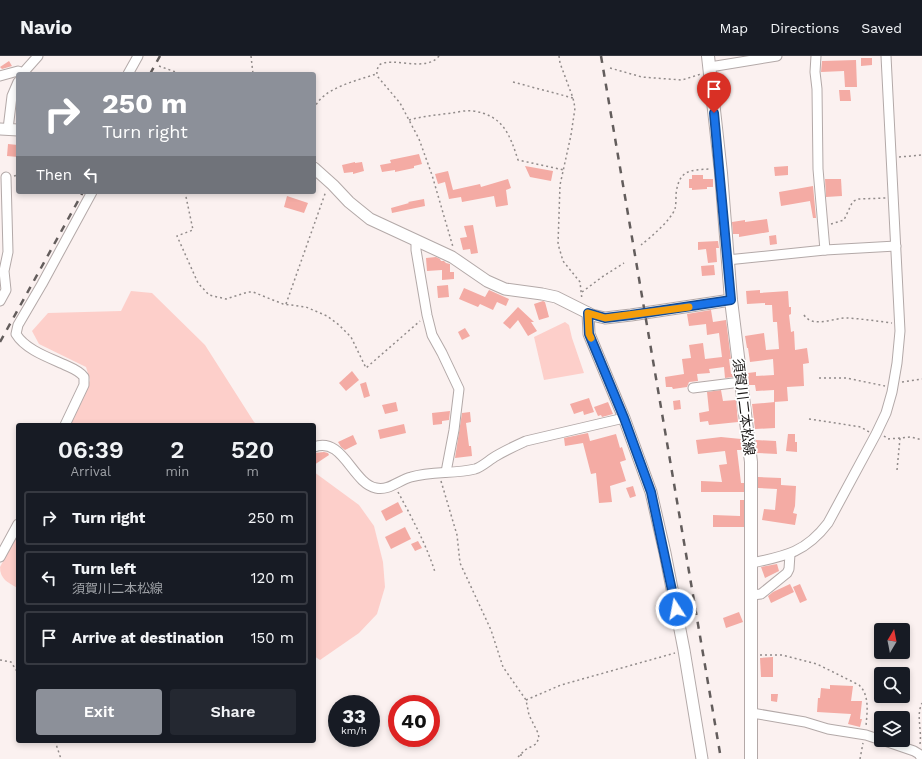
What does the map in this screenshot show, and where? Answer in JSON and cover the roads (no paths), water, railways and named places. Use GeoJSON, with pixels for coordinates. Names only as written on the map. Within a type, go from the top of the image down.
{"type":"FeatureCollection","features":[{"type":"Feature","properties":{"kind":"main road","name":"須賀川二本松線"},"geometry":{"type":"LineString","coordinates":[[709,65],[720,169],[731,300],[751,462],[752,759]]}},
{"type":"Feature","properties":{"kind":"street"},"geometry":{"type":"LineString","coordinates":[[24,72],[38,56]]}},
{"type":"Feature","properties":{"kind":"street"},"geometry":{"type":"LineString","coordinates":[[129,72],[138,56]]}},
{"type":"Feature","properties":{"kind":"street"},"geometry":{"type":"LineString","coordinates":[[709,65],[776,56]]}},
{"type":"Feature","properties":{"kind":"street"},"geometry":{"type":"LineString","coordinates":[[816,56],[817,155],[825,250]]}},
{"type":"Feature","properties":{"kind":"street"},"geometry":{"type":"LineString","coordinates":[[752,564],[790,554],[805,547],[817,537],[824,528],[876,434],[886,413],[894,385],[900,324],[886,56]]}},
{"type":"Feature","properties":{"kind":"street"},"geometry":{"type":"LineString","coordinates":[[0,76],[18,71],[20,72]]}},
{"type":"Feature","properties":{"kind":"street"},"geometry":{"type":"LineString","coordinates":[[8,129],[12,96],[16,87]]}},
{"type":"Feature","properties":{"kind":"street"},"geometry":{"type":"LineString","coordinates":[[316,170],[370,220],[454,258],[486,281],[505,289],[556,297],[584,311],[605,318],[731,300]]}},
{"type":"Feature","properties":{"kind":"street"},"geometry":{"type":"LineString","coordinates":[[0,301],[6,290],[4,271],[8,252],[6,177]]}},
{"type":"Feature","properties":{"kind":"street"},"geometry":{"type":"LineString","coordinates":[[66,423],[84,385],[84,377],[80,372],[48,358],[31,348],[20,341],[16,334],[18,326],[91,194]]}},
{"type":"Feature","properties":{"kind":"street"},"geometry":{"type":"LineString","coordinates":[[416,240],[416,250],[432,335],[442,352],[459,389],[454,430],[446,472]]}},
{"type":"Feature","properties":{"kind":"street"},"geometry":{"type":"LineString","coordinates":[[727,260],[825,250],[896,246]]}},
{"type":"Feature","properties":{"kind":"street"},"geometry":{"type":"LineString","coordinates":[[584,311],[589,334],[624,418],[651,492],[684,650],[702,759]]}},
{"type":"Feature","properties":{"kind":"street"},"geometry":{"type":"LineString","coordinates":[[693,388],[741,382]]}},
{"type":"Feature","properties":{"kind":"street"},"geometry":{"type":"LineString","coordinates":[[316,447],[324,445],[330,446],[340,454],[361,478],[370,485],[376,488],[386,488],[409,477],[422,474],[476,468],[511,447],[526,441],[624,418]]}},
{"type":"Feature","properties":{"kind":"street"},"geometry":{"type":"LineString","coordinates":[[0,557],[16,528]]}},
{"type":"Feature","properties":{"kind":"street"},"geometry":{"type":"LineString","coordinates":[[752,595],[761,594],[787,573],[790,566],[790,554]]}},
{"type":"Feature","properties":{"kind":"street"},"geometry":{"type":"LineString","coordinates":[[752,714],[805,722],[828,729],[874,738]]}},
{"type":"Feature","properties":{"kind":"street"},"geometry":{"type":"LineString","coordinates":[[899,747],[920,756]]}},
{"type":"Feature","properties":{"kind":"railway"},"geometry":{"type":"LineString","coordinates":[[151,72],[160,56]]}},
{"type":"Feature","properties":{"kind":"railway"},"geometry":{"type":"LineString","coordinates":[[601,56],[721,759]]}},
{"type":"Feature","properties":{"kind":"railway"},"geometry":{"type":"LineString","coordinates":[[0,342],[82,194]]}}]}
